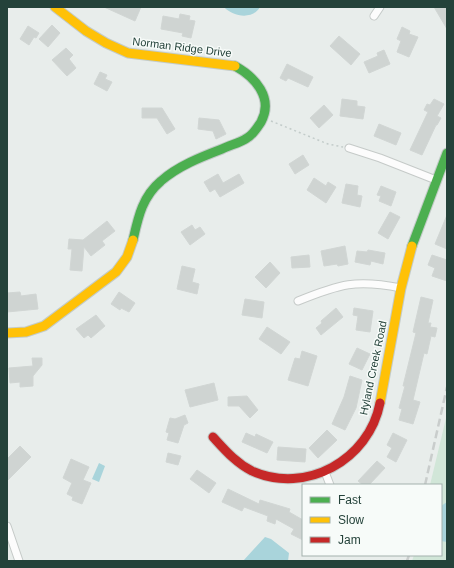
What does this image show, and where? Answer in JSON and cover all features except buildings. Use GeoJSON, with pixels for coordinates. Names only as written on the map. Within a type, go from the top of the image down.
{"type":"FeatureCollection","features":[{"type":"Feature","properties":{"kind":"street","name":"Norman Ridge Drive"},"geometry":{"type":"LineString","coordinates":[[55,7],[86,31],[106,43],[128,53],[234,65],[245,70],[254,78],[264,99],[265,110],[263,120]]}},
{"type":"Feature","properties":{"kind":"street"},"geometry":{"type":"LineString","coordinates":[[374,16],[380,7]]}},
{"type":"Feature","properties":{"kind":"street"},"geometry":{"type":"LineString","coordinates":[[7,333],[17,334],[44,326],[116,272],[131,248],[142,208],[150,192],[162,179],[176,169],[248,138],[257,130],[263,120]]}},
{"type":"Feature","properties":{"kind":"street"},"geometry":{"type":"LineString","coordinates":[[349,148],[380,158],[436,180]]}},
{"type":"Feature","properties":{"kind":"street","name":"Hyland Creek Road"},"geometry":{"type":"LineString","coordinates":[[213,437],[239,463],[271,477],[307,477],[326,472],[340,464],[354,453],[365,439],[373,423],[378,407],[401,288],[409,255],[447,153]]}},
{"type":"Feature","properties":{"kind":"street"},"geometry":{"type":"LineString","coordinates":[[298,301],[333,287],[352,283],[372,283],[401,288]]}},
{"type":"Feature","properties":{"kind":"street"},"geometry":{"type":"LineString","coordinates":[[326,472],[330,484]]}},
{"type":"Feature","properties":{"kind":"street"},"geometry":{"type":"LineString","coordinates":[[7,526],[19,561]]}},
{"type":"Feature","properties":{"kind":"path"},"geometry":{"type":"LineString","coordinates":[[263,120],[269,120],[328,144],[349,148]]}},
{"type":"Feature","properties":{"kind":"green space"},"geometry":{"type":"Polygon","coordinates":[[[447,414],[447,561],[412,561],[414,556],[442,556],[442,484],[430,484],[447,414]]]}},
{"type":"Feature","properties":{"kind":"water"},"geometry":{"type":"Polygon","coordinates":[[[224,7],[260,7],[253,14],[243,16],[232,13],[224,7]]]}},
{"type":"Feature","properties":{"kind":"water"},"geometry":{"type":"Polygon","coordinates":[[[99,463],[105,466],[99,482],[92,479],[99,463]]]}},
{"type":"Feature","properties":{"kind":"water"},"geometry":{"type":"Polygon","coordinates":[[[447,502],[447,542],[442,541],[442,505],[447,502]]]}},
{"type":"Feature","properties":{"kind":"water"},"geometry":{"type":"Polygon","coordinates":[[[265,537],[271,539],[289,553],[288,561],[243,561],[265,537]]]}},
{"type":"Feature","properties":{"kind":"railway"},"geometry":{"type":"LineString","coordinates":[[425,484],[447,387]]}},
{"type":"Feature","properties":{"kind":"railway"},"geometry":{"type":"LineString","coordinates":[[407,561],[409,556]]}},
{"type":"Feature","properties":{"kind":"traffic: fast"},"geometry":{"type":"LineString","coordinates":[[133,240],[139,216],[145,201],[149,194],[161,181],[190,162],[244,140],[253,133],[261,122],[265,105],[264,97],[255,82],[235,66]]}},
{"type":"Feature","properties":{"kind":"traffic: fast"},"geometry":{"type":"LineString","coordinates":[[412,246],[447,153]]}},
{"type":"Feature","properties":{"kind":"traffic: slow"},"geometry":{"type":"LineString","coordinates":[[55,7],[86,31],[106,43],[128,53],[235,66]]}},
{"type":"Feature","properties":{"kind":"traffic: slow"},"geometry":{"type":"LineString","coordinates":[[7,333],[26,332],[44,326],[116,272],[127,257],[133,240]]}},
{"type":"Feature","properties":{"kind":"traffic: slow"},"geometry":{"type":"LineString","coordinates":[[380,403],[401,288],[412,246]]}},
{"type":"Feature","properties":{"kind":"traffic: jam"},"geometry":{"type":"LineString","coordinates":[[213,437],[236,460],[252,471],[273,477],[293,479],[313,475],[332,467],[349,456],[363,441],[374,423],[380,403]]}}]}
